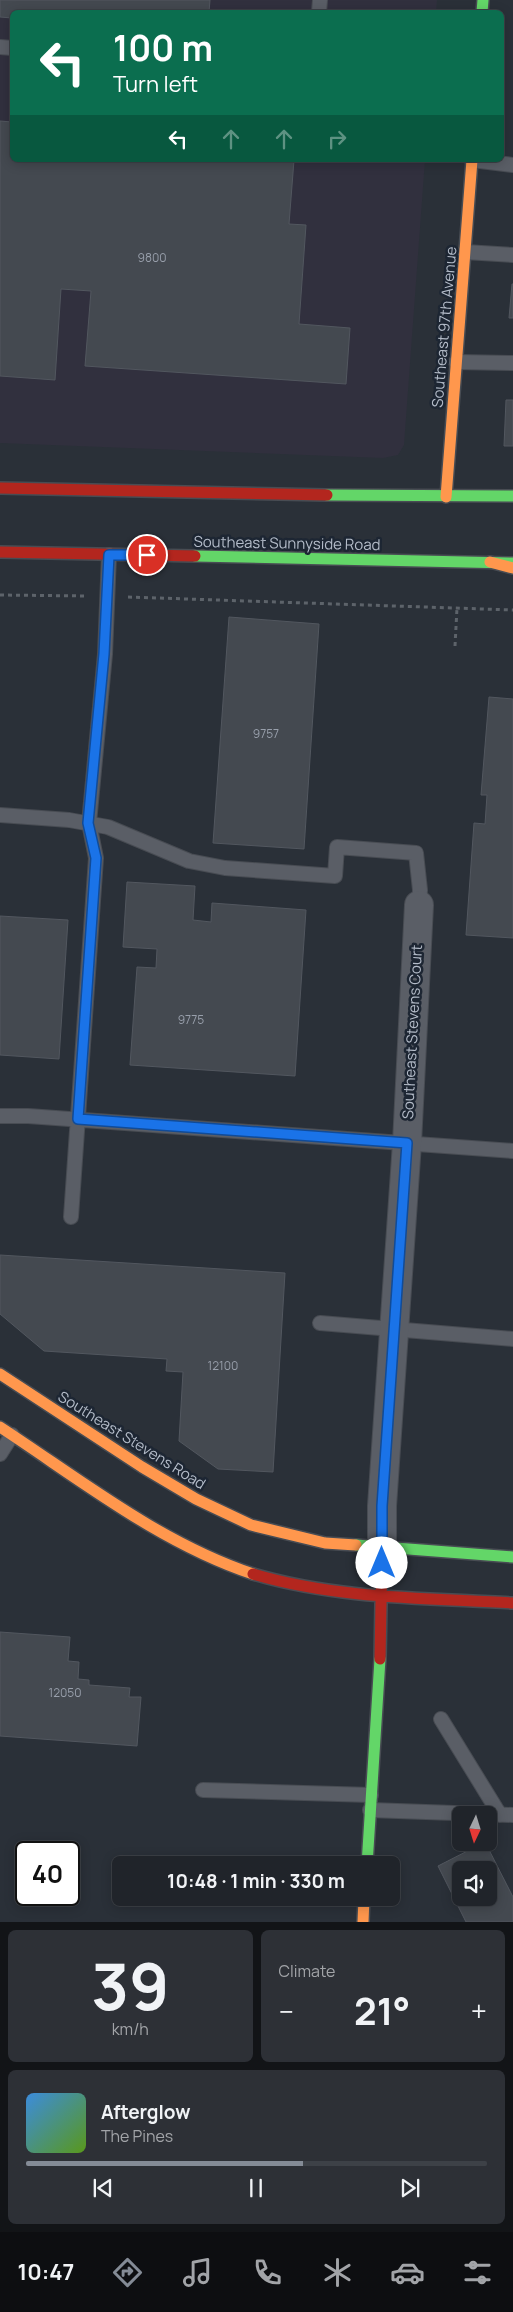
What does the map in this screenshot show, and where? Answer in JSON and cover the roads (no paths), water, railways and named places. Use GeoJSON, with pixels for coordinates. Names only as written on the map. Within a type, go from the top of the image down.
{"type":"FeatureCollection","features":[{"type":"Feature","properties":{"kind":"main road","name":"Southeast 97th Avenue"},"geometry":{"type":"LineString","coordinates":[[446,497],[472,162]]}},
{"type":"Feature","properties":{"kind":"main road"},"geometry":{"type":"LineString","coordinates":[[0,488],[446,497],[513,496]]}},
{"type":"Feature","properties":{"kind":"main road","name":"Southeast Sunnyside Road"},"geometry":{"type":"LineString","coordinates":[[0,552],[513,562]]}},
{"type":"Feature","properties":{"kind":"main road"},"geometry":{"type":"LineString","coordinates":[[490,562],[513,568]]}},
{"type":"Feature","properties":{"kind":"main road","name":"Southeast Stevens Road"},"geometry":{"type":"LineString","coordinates":[[0,1374],[142,1468],[227,1515],[251,1525],[325,1543],[513,1557]]}},
{"type":"Feature","properties":{"kind":"main road"},"geometry":{"type":"LineString","coordinates":[[0,1427],[167,1537],[204,1555],[240,1569],[284,1582],[382,1595],[513,1603]]}},
{"type":"Feature","properties":{"kind":"main road"},"geometry":{"type":"LineString","coordinates":[[367,1856],[381,1637],[382,1548]]}},
{"type":"Feature","properties":{"kind":"main road"},"geometry":{"type":"LineString","coordinates":[[363,1922],[364,1906]]}},
{"type":"Feature","properties":{"kind":"street","name":"Southeast Stevens Court"},"geometry":{"type":"LineString","coordinates":[[382,1548],[382,1506],[407,1143],[419,905]]}},
{"type":"Feature","properties":{"kind":"lane"},"geometry":{"type":"LineString","coordinates":[[488,162],[513,165]]}},
{"type":"Feature","properties":{"kind":"lane"},"geometry":{"type":"LineString","coordinates":[[465,252],[513,255]]}},
{"type":"Feature","properties":{"kind":"lane"},"geometry":{"type":"LineString","coordinates":[[456,362],[513,363]]}},
{"type":"Feature","properties":{"kind":"lane"},"geometry":{"type":"LineString","coordinates":[[71,1217],[96,858],[88,823],[104,654],[109,555]]}},
{"type":"Feature","properties":{"kind":"lane"},"geometry":{"type":"LineString","coordinates":[[0,815],[69,820],[108,827],[189,860],[225,868],[335,876],[337,847],[416,853],[420,890],[419,905]]}},
{"type":"Feature","properties":{"kind":"lane"},"geometry":{"type":"LineString","coordinates":[[0,1116],[78,1119],[513,1151]]}},
{"type":"Feature","properties":{"kind":"lane"},"geometry":{"type":"LineString","coordinates":[[320,1323],[513,1339]]}},
{"type":"Feature","properties":{"kind":"lane"},"geometry":{"type":"LineString","coordinates":[[0,1454],[12,1435]]}},
{"type":"Feature","properties":{"kind":"lane"},"geometry":{"type":"LineString","coordinates":[[441,1719],[506,1815]]}},
{"type":"Feature","properties":{"kind":"lane"},"geometry":{"type":"LineString","coordinates":[[203,1790],[371,1795]]}},
{"type":"Feature","properties":{"kind":"lane"},"geometry":{"type":"LineString","coordinates":[[370,1810],[506,1815]]}}]}
